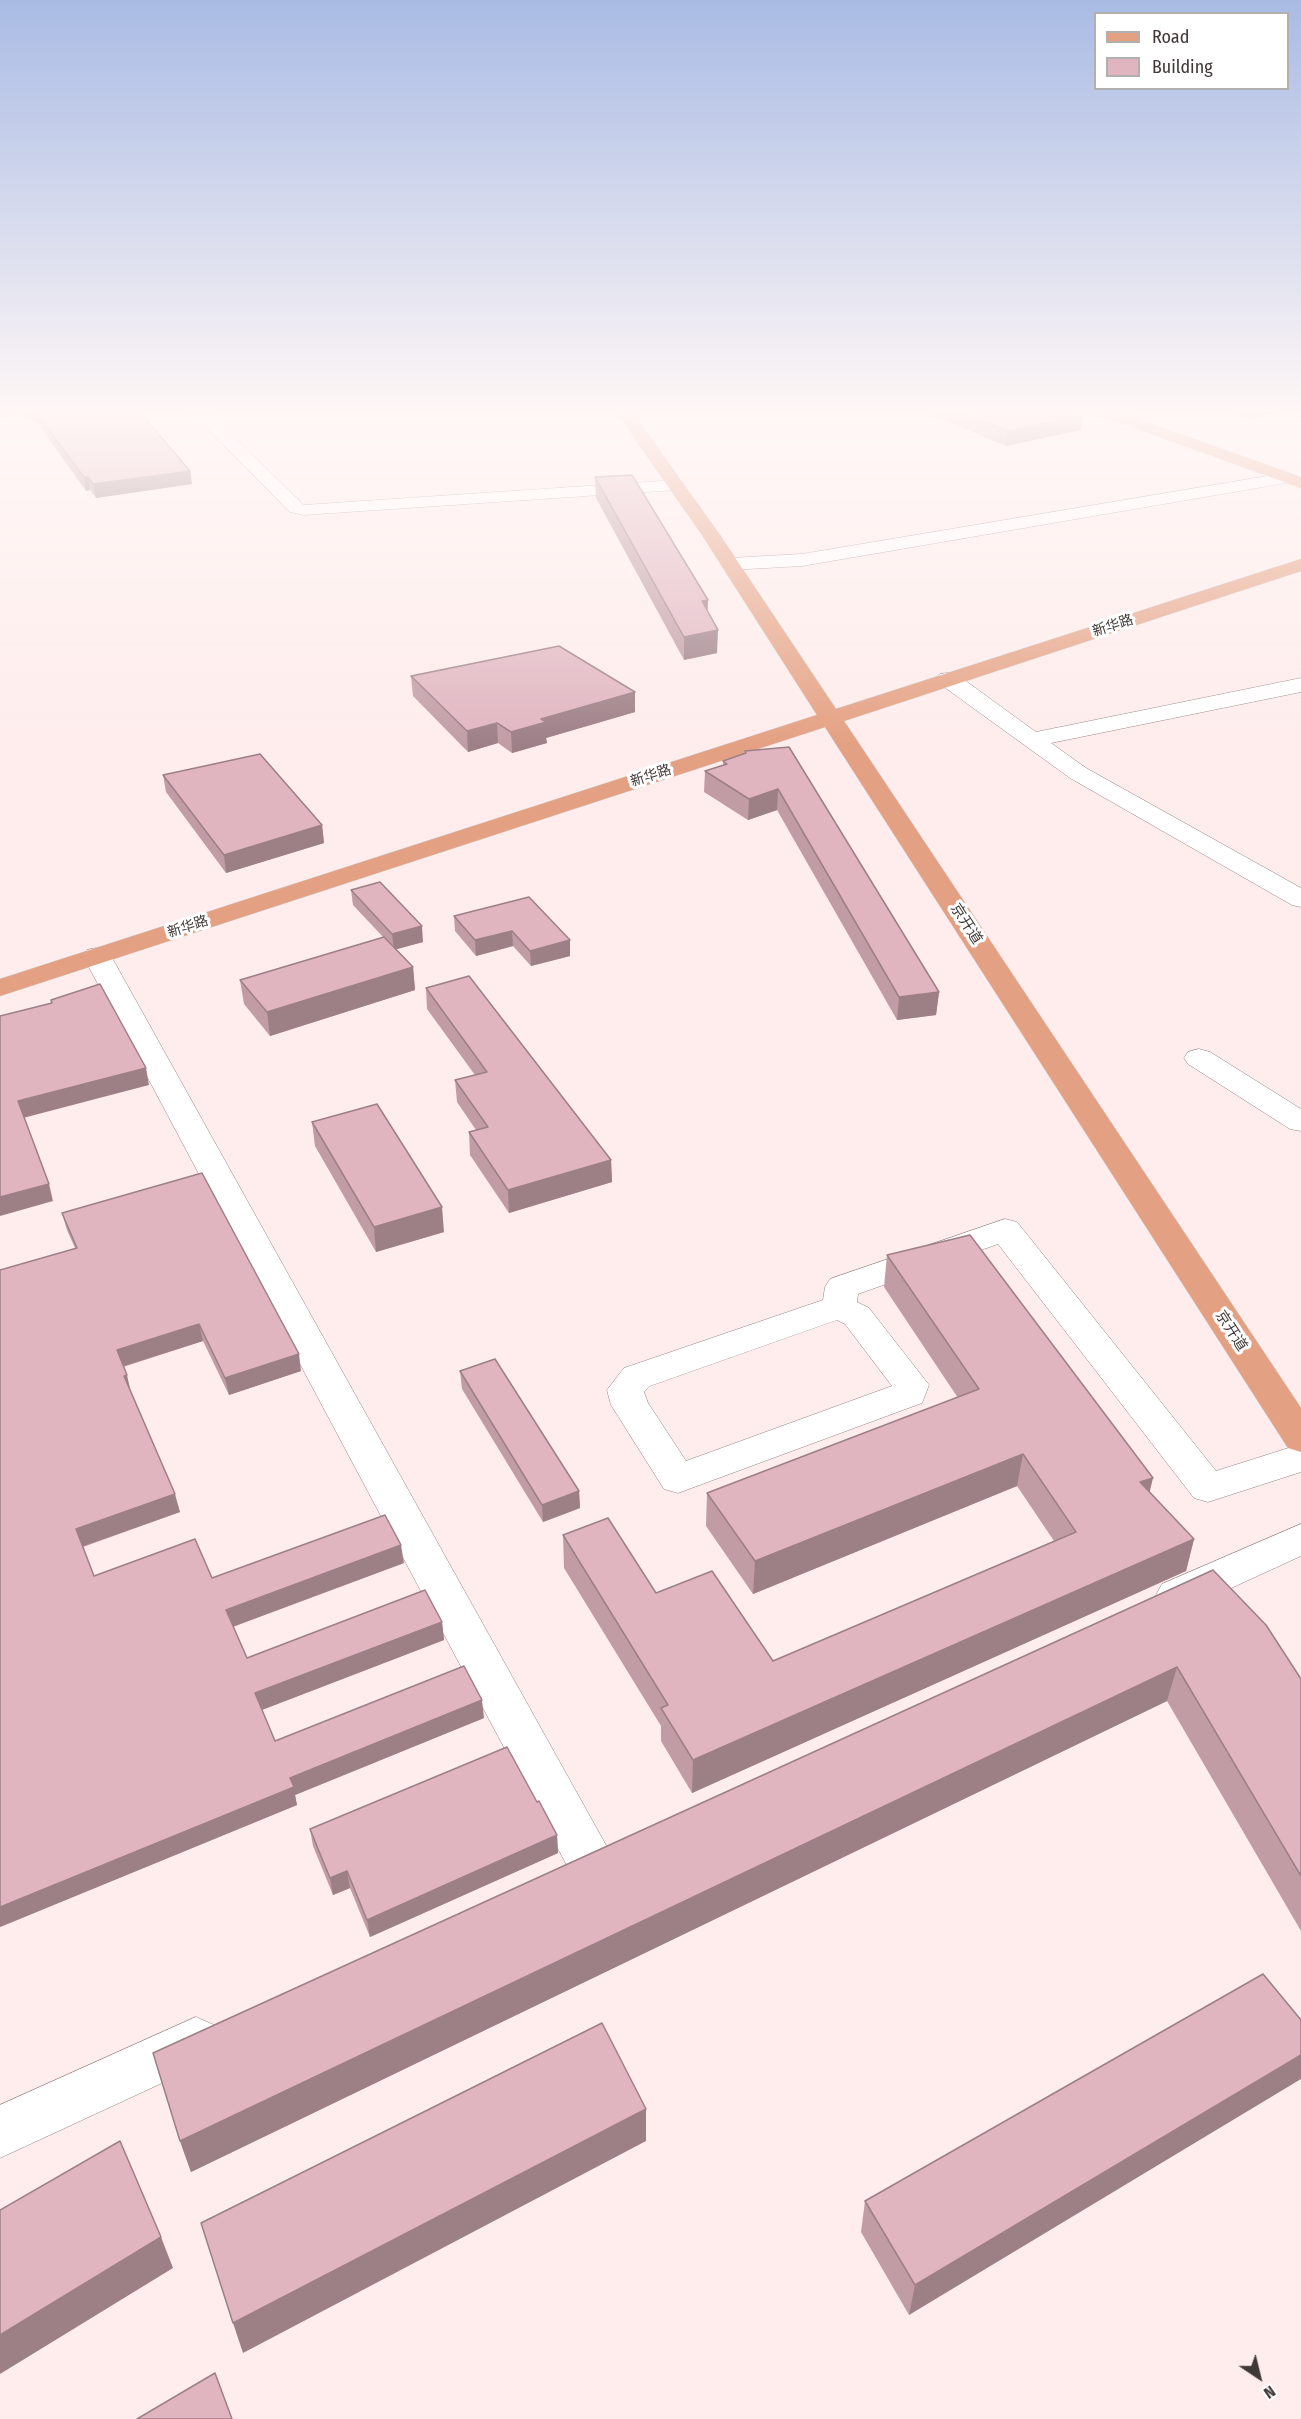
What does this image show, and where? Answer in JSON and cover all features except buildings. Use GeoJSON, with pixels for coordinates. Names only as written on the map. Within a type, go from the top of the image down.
{"type":"FeatureCollection","features":[{"type":"Feature","properties":{"kind":"main road","name":"京开道"},"geometry":{"type":"LineString","coordinates":[[701,522],[1301,1438]]}},
{"type":"Feature","properties":{"kind":"main road","name":"新华路"},"geometry":{"type":"LineString","coordinates":[[0,988],[1301,565]]}},
{"type":"Feature","properties":{"kind":"street"},"geometry":{"type":"LineString","coordinates":[[730,564],[802,560],[1036,522]]}},
{"type":"Feature","properties":{"kind":"street"},"geometry":{"type":"LineString","coordinates":[[948,679],[1078,773],[1301,899]]}},
{"type":"Feature","properties":{"kind":"street"},"geometry":{"type":"LineString","coordinates":[[1032,740],[1301,685]]}},
{"type":"Feature","properties":{"kind":"street"},"geometry":{"type":"LineString","coordinates":[[97,956],[590,1862]]}},
{"type":"Feature","properties":{"kind":"street"},"geometry":{"type":"LineString","coordinates":[[1199,1058],[1301,1122]]}},
{"type":"Feature","properties":{"kind":"street"},"geometry":{"type":"LineString","coordinates":[[839,1307],[842,1287],[1005,1230],[1208,1488],[1301,1458]]}},
{"type":"Feature","properties":{"kind":"street"},"geometry":{"type":"LineString","coordinates":[[839,1307],[857,1316],[911,1385],[909,1394],[678,1479],[630,1405],[625,1390],[637,1377],[839,1307]]}},
{"type":"Feature","properties":{"kind":"street"},"geometry":{"type":"LineString","coordinates":[[1140,1612],[1301,1539]]}},
{"type":"Feature","properties":{"kind":"street"},"geometry":{"type":"LineString","coordinates":[[0,2132],[236,2024]]}}]}
